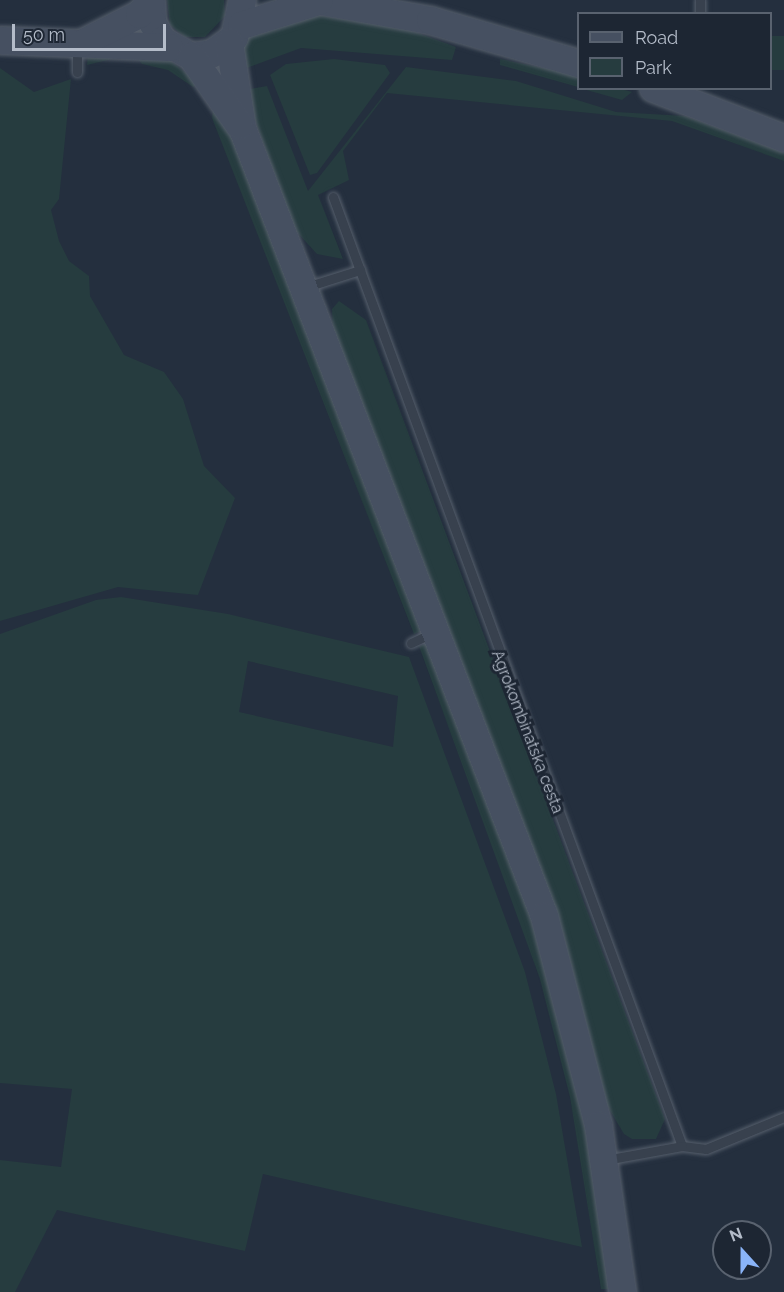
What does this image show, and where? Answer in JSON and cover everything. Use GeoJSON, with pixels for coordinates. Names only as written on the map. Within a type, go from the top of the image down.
{"type":"FeatureCollection","features":[{"type":"Feature","properties":{"kind":"street"},"geometry":{"type":"LineString","coordinates":[[79,44],[139,14],[151,1]]}},
{"type":"Feature","properties":{"kind":"street"},"geometry":{"type":"LineString","coordinates":[[151,1],[152,22],[180,52],[242,129],[437,631],[544,916],[604,1160],[622,1292]]}},
{"type":"Feature","properties":{"kind":"street"},"geometry":{"type":"LineString","coordinates":[[0,40],[212,54],[238,22],[317,1],[430,20],[577,62]]}},
{"type":"Feature","properties":{"kind":"street"},"geometry":{"type":"LineString","coordinates":[[238,22],[242,129]]}},
{"type":"Feature","properties":{"kind":"street"},"geometry":{"type":"LineString","coordinates":[[665,90],[694,95],[784,138]]}},
{"type":"Feature","properties":{"kind":"lane"},"geometry":{"type":"LineString","coordinates":[[77,72],[79,44]]}},
{"type":"Feature","properties":{"kind":"lane","name":"Agrokombinatska cesta"},"geometry":{"type":"LineString","coordinates":[[333,197],[682,1146]]}},
{"type":"Feature","properties":{"kind":"lane"},"geometry":{"type":"LineString","coordinates":[[304,288],[360,270]]}},
{"type":"Feature","properties":{"kind":"lane"},"geometry":{"type":"LineString","coordinates":[[411,642],[437,631]]}},
{"type":"Feature","properties":{"kind":"lane"},"geometry":{"type":"LineString","coordinates":[[604,1160],[682,1146],[706,1149],[784,1117]]}},
{"type":"Feature","properties":{"kind":"green space"},"geometry":{"type":"Polygon","coordinates":[[[167,0],[224,0],[225,16],[205,37],[185,37],[170,25],[167,0]]]}},
{"type":"Feature","properties":{"kind":"green space"},"geometry":{"type":"Polygon","coordinates":[[[316,15],[407,29],[456,47],[452,60],[301,48],[241,70],[242,47],[254,31],[316,15]]]}},
{"type":"Feature","properties":{"kind":"green space"},"geometry":{"type":"Polygon","coordinates":[[[772,36],[784,36],[784,70],[772,70],[772,36]]]}},
{"type":"Feature","properties":{"kind":"green space"},"geometry":{"type":"Polygon","coordinates":[[[88,53],[115,53],[116,58],[87,65],[88,53]]]}},
{"type":"Feature","properties":{"kind":"green space"},"geometry":{"type":"Polygon","coordinates":[[[135,55],[169,60],[201,84],[193,87],[168,70],[142,64],[135,55]]]}},
{"type":"Feature","properties":{"kind":"green space"},"geometry":{"type":"Polygon","coordinates":[[[334,59],[385,65],[390,73],[317,173],[310,175],[270,75],[286,64],[334,59]]]}},
{"type":"Feature","properties":{"kind":"green space"},"geometry":{"type":"Polygon","coordinates":[[[500,59],[577,75],[577,87],[500,65],[500,59]]]}},
{"type":"Feature","properties":{"kind":"green space"},"geometry":{"type":"Polygon","coordinates":[[[406,67],[516,81],[616,112],[685,116],[784,153],[784,161],[672,121],[387,93],[343,151],[349,180],[318,195],[343,259],[317,254],[295,230],[244,90],[267,86],[308,191],[406,67]]]}},
{"type":"Feature","properties":{"kind":"green space"},"geometry":{"type":"Polygon","coordinates":[[[0,68],[34,92],[71,79],[59,199],[51,210],[59,241],[69,261],[89,276],[90,296],[124,355],[164,372],[183,399],[204,466],[235,498],[198,595],[118,587],[0,621],[0,68]]]}},
{"type":"Feature","properties":{"kind":"green space"},"geometry":{"type":"Polygon","coordinates":[[[587,90],[632,92],[622,100],[587,90]]]}},
{"type":"Feature","properties":{"kind":"green space"},"geometry":{"type":"Polygon","coordinates":[[[214,103],[229,126],[424,630],[414,634],[212,118],[214,103]]]}},
{"type":"Feature","properties":{"kind":"green space"},"geometry":{"type":"Polygon","coordinates":[[[339,301],[366,320],[665,1119],[656,1139],[632,1139],[624,1134],[605,1102],[552,907],[333,330],[332,309],[339,301]]]}},
{"type":"Feature","properties":{"kind":"green space"},"geometry":{"type":"Polygon","coordinates":[[[121,597],[228,614],[409,657],[525,972],[556,1094],[582,1247],[263,1174],[245,1251],[57,1210],[15,1292],[0,1292],[0,1160],[61,1167],[72,1089],[0,1083],[0,634],[96,600],[121,597]],[[248,661],[239,712],[393,747],[398,696],[248,661]]]}},
{"type":"Feature","properties":{"kind":"green space"},"geometry":{"type":"Polygon","coordinates":[[[429,643],[531,915],[586,1126],[611,1289],[601,1289],[570,1097],[540,979],[419,646],[429,643]]]}}]}
